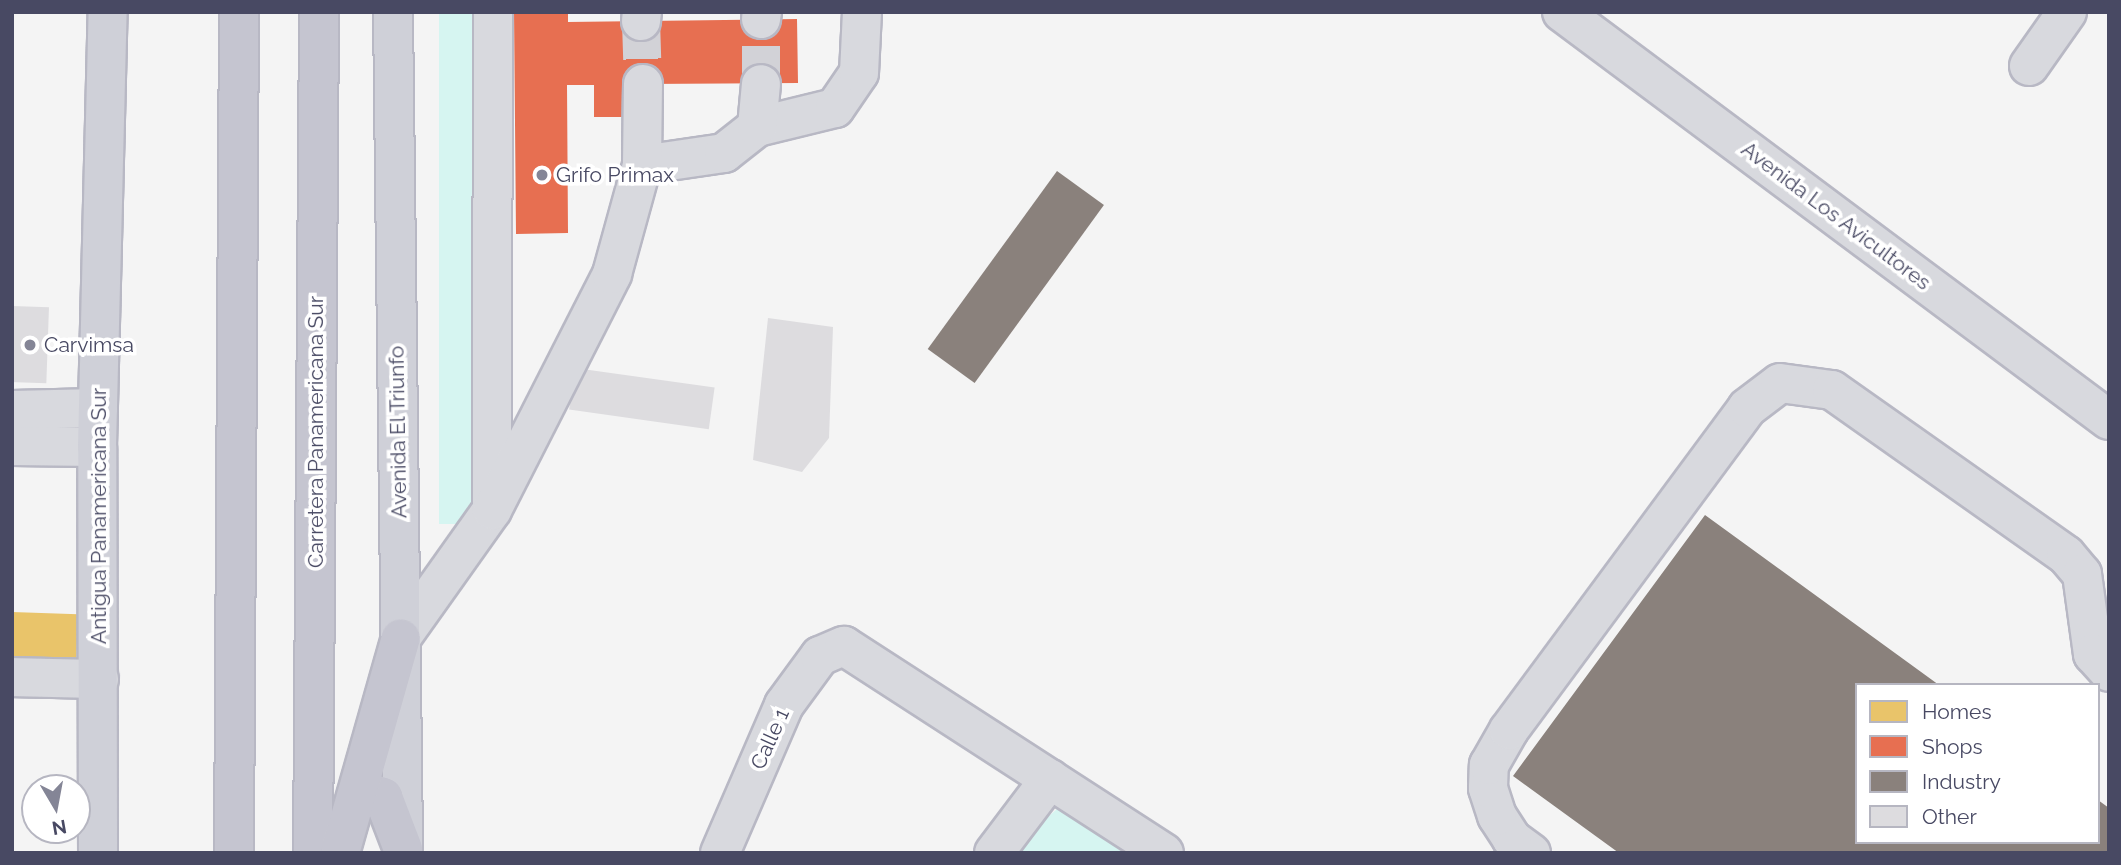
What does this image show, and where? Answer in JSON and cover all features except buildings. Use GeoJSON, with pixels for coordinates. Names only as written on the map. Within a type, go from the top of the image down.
{"type":"FeatureCollection","features":[{"type":"Feature","properties":{"kind":"highway"},"geometry":{"type":"LineString","coordinates":[[234,853],[239,12]]}},
{"type":"Feature","properties":{"kind":"highway","name":"Carretera Panamericana Sur"},"geometry":{"type":"LineString","coordinates":[[313,853],[320,12]]}},
{"type":"Feature","properties":{"kind":"highway"},"geometry":{"type":"LineString","coordinates":[[340,853],[401,638]]}},
{"type":"Feature","properties":{"kind":"highway"},"geometry":{"type":"LineString","coordinates":[[355,802],[370,793],[383,797],[403,851]]}},
{"type":"Feature","properties":{"kind":"main road","name":"Antigua Panamericana Sur"},"geometry":{"type":"LineString","coordinates":[[97,853],[97,447],[108,12]]}},
{"type":"Feature","properties":{"kind":"main road","name":"Avenida El Triunfo"},"geometry":{"type":"LineString","coordinates":[[393,12],[403,851]]}},
{"type":"Feature","properties":{"kind":"street"},"geometry":{"type":"LineString","coordinates":[[492,510],[493,12]]}},
{"type":"Feature","properties":{"kind":"street"},"geometry":{"type":"LineString","coordinates":[[642,165],[724,153],[757,127],[835,108],[859,74],[862,12]]}},
{"type":"Feature","properties":{"kind":"street","name":"Avenida Los Avicultores"},"geometry":{"type":"LineString","coordinates":[[1562,12],[2109,420]]}},
{"type":"Feature","properties":{"kind":"street"},"geometry":{"type":"LineString","coordinates":[[2029,66],[2067,12]]}},
{"type":"Feature","properties":{"kind":"street"},"geometry":{"type":"LineString","coordinates":[[401,638],[492,510],[612,274],[642,165],[643,84]]}},
{"type":"Feature","properties":{"kind":"street"},"geometry":{"type":"LineString","coordinates":[[757,127],[761,84]]}},
{"type":"Feature","properties":{"kind":"street"},"geometry":{"type":"LineString","coordinates":[[1531,853],[1512,839],[1497,816],[1488,788],[1489,765],[1517,719],[1747,408],[1780,383],[1832,390],[2066,555],[2082,573],[2094,654],[2109,673]]}},
{"type":"Feature","properties":{"kind":"street"},"geometry":{"type":"LineString","coordinates":[[12,410],[99,408]]}},
{"type":"Feature","properties":{"kind":"street"},"geometry":{"type":"LineString","coordinates":[[12,446],[97,447]]}},
{"type":"Feature","properties":{"kind":"street","name":"Calle 1"},"geometry":{"type":"LineString","coordinates":[[720,853],[784,705],[820,656],[844,646],[1050,779]]}},
{"type":"Feature","properties":{"kind":"street"},"geometry":{"type":"LineString","coordinates":[[12,677],[99,691]]}},
{"type":"Feature","properties":{"kind":"street"},"geometry":{"type":"LineString","coordinates":[[12,702],[99,691]]}},
{"type":"Feature","properties":{"kind":"street"},"geometry":{"type":"LineString","coordinates":[[994,853],[1050,779],[1164,853]]}},
{"type":"Feature","properties":{"kind":"shaded area"},"geometry":{"type":"Polygon","coordinates":[[[439,12],[472,12],[472,524],[439,524],[439,12]]]}},
{"type":"Feature","properties":{"kind":"shaded area"},"geometry":{"type":"Polygon","coordinates":[[[1064,803],[1134,853],[1006,853],[1064,803]]]}},
{"type":"Feature","properties":{"kind":"tunnel"},"geometry":{"type":"LineString","coordinates":[[761,19],[761,84]]}},
{"type":"Feature","properties":{"kind":"tunnel"},"geometry":{"type":"LineString","coordinates":[[641,21],[643,84]]}},
{"type":"Feature","properties":{"kind":"place","name":"Grifo Primax"},"geometry":{"type":"Point","coordinates":[542,175]}},
{"type":"Feature","properties":{"kind":"place","name":"Carvimsa"},"geometry":{"type":"Point","coordinates":[30,345]}}]}
